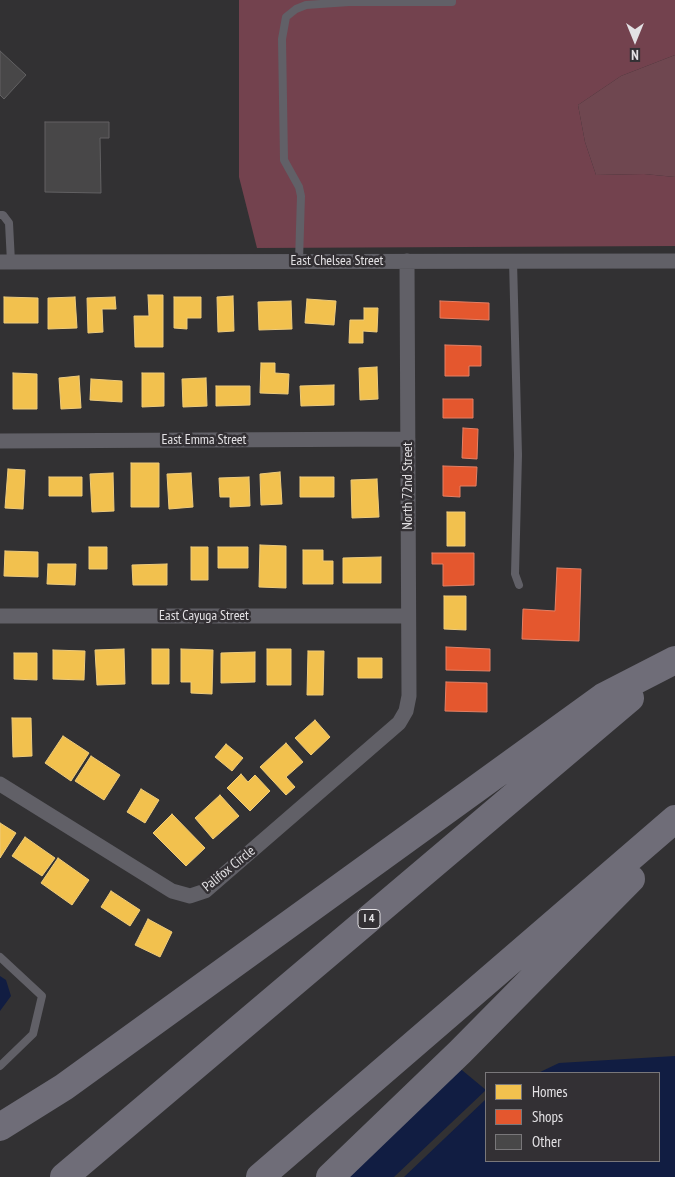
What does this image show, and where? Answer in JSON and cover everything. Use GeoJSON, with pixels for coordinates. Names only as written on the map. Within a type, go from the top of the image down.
{"type":"FeatureCollection","features":[{"type":"Feature","properties":{"kind":"highway"},"geometry":{"type":"LineString","coordinates":[[0,1128],[64,1087],[604,697],[675,660]]}},
{"type":"Feature","properties":{"kind":"highway","name":"I 4"},"geometry":{"type":"LineString","coordinates":[[64,1177],[675,660]]}},
{"type":"Feature","properties":{"kind":"highway"},"geometry":{"type":"LineString","coordinates":[[260,1177],[675,820]]}},
{"type":"Feature","properties":{"kind":"highway"},"geometry":{"type":"LineString","coordinates":[[330,1177],[460,1052],[675,835]]}},
{"type":"Feature","properties":{"kind":"highway"},"geometry":{"type":"LineString","coordinates":[[0,1139],[64,1087]]}},
{"type":"Feature","properties":{"kind":"street","name":"North 72nd Street"},"geometry":{"type":"LineString","coordinates":[[406,711],[409,696],[407,261]]}},
{"type":"Feature","properties":{"kind":"street","name":"East Chelsea Street"},"geometry":{"type":"LineString","coordinates":[[6,262],[675,261]]}},
{"type":"Feature","properties":{"kind":"street","name":"East Emma Street"},"geometry":{"type":"LineString","coordinates":[[0,441],[408,439]]}},
{"type":"Feature","properties":{"kind":"street","name":"East Cayuga Street"},"geometry":{"type":"LineString","coordinates":[[0,616],[408,616]]}},
{"type":"Feature","properties":{"kind":"street","name":"Palifox Circle"},"geometry":{"type":"LineString","coordinates":[[0,784],[172,891],[190,896],[205,891],[399,723],[406,711]]}},
{"type":"Feature","properties":{"kind":"lane"},"geometry":{"type":"LineString","coordinates":[[299,261],[301,196],[299,186],[284,160],[282,40],[286,17],[296,9],[306,5],[349,1],[452,2],[452,0]]}},
{"type":"Feature","properties":{"kind":"lane"},"geometry":{"type":"LineString","coordinates":[[0,215],[3,215],[9,223],[6,262]]}},
{"type":"Feature","properties":{"kind":"lane"},"geometry":{"type":"LineString","coordinates":[[513,261],[518,455],[514,574],[519,585]]}},
{"type":"Feature","properties":{"kind":"lane"},"geometry":{"type":"LineString","coordinates":[[0,957],[42,996],[33,1034],[0,1066]]}},
{"type":"Feature","properties":{"kind":"shaded area"},"geometry":{"type":"Polygon","coordinates":[[[239,0],[675,0],[675,55],[621,76],[578,105],[585,142],[596,175],[644,174],[675,177],[675,246],[257,248],[239,177],[239,0]]]}},
{"type":"Feature","properties":{"kind":"shaded area"},"geometry":{"type":"Polygon","coordinates":[[[675,55],[675,177],[644,174],[596,175],[585,142],[578,105],[621,76],[675,55]]]}},
{"type":"Feature","properties":{"kind":"water"},"geometry":{"type":"Polygon","coordinates":[[[0,976],[6,980],[11,996],[0,1011],[0,976]]]}},
{"type":"Feature","properties":{"kind":"water"},"geometry":{"type":"Polygon","coordinates":[[[675,1056],[675,1177],[404,1177],[485,1100],[485,1162],[660,1162],[660,1072],[540,1072],[559,1063],[675,1056]]]}},
{"type":"Feature","properties":{"kind":"water"},"geometry":{"type":"Polygon","coordinates":[[[457,1066],[485,1089],[394,1177],[342,1177],[457,1066]]]}},
{"type":"Feature","properties":{"kind":"building: Homes"},"geometry":{"type":"Polygon","coordinates":[[[148,295],[163,295],[163,347],[135,347],[134,316],[149,316],[148,295]]]}},
{"type":"Feature","properties":{"kind":"building: Homes"},"geometry":{"type":"Polygon","coordinates":[[[233,296],[234,331],[218,332],[217,297],[233,296]]]}},
{"type":"Feature","properties":{"kind":"building: Homes"},"geometry":{"type":"Polygon","coordinates":[[[4,297],[38,298],[38,323],[4,323],[4,297]]]}},
{"type":"Feature","properties":{"kind":"building: Homes"},"geometry":{"type":"Polygon","coordinates":[[[75,297],[77,328],[48,329],[48,298],[75,297]]]}},
{"type":"Feature","properties":{"kind":"building: Homes"},"geometry":{"type":"Polygon","coordinates":[[[115,297],[116,309],[102,309],[103,332],[88,333],[87,298],[115,297]]]}},
{"type":"Feature","properties":{"kind":"building: Homes"},"geometry":{"type":"Polygon","coordinates":[[[174,297],[201,297],[201,318],[187,318],[187,329],[174,328],[174,297]]]}},
{"type":"Feature","properties":{"kind":"building: Homes"},"geometry":{"type":"Polygon","coordinates":[[[307,299],[336,301],[334,325],[305,323],[307,299]]]}},
{"type":"Feature","properties":{"kind":"building: Homes"},"geometry":{"type":"Polygon","coordinates":[[[291,301],[292,329],[259,330],[258,302],[291,301]]]}},
{"type":"Feature","properties":{"kind":"building: Homes"},"geometry":{"type":"Polygon","coordinates":[[[364,308],[378,308],[377,332],[363,331],[363,343],[349,343],[350,320],[364,320],[364,308]]]}},
{"type":"Feature","properties":{"kind":"building: Homes"},"geometry":{"type":"Polygon","coordinates":[[[261,363],[275,363],[275,373],[289,374],[288,394],[260,393],[261,363]]]}},
{"type":"Feature","properties":{"kind":"building: Homes"},"geometry":{"type":"Polygon","coordinates":[[[377,367],[378,399],[360,400],[359,368],[377,367]]]}},
{"type":"Feature","properties":{"kind":"building: Homes"},"geometry":{"type":"Polygon","coordinates":[[[13,373],[37,374],[37,409],[13,409],[13,373]]]}},
{"type":"Feature","properties":{"kind":"building: Homes"},"geometry":{"type":"Polygon","coordinates":[[[142,373],[164,373],[164,406],[142,407],[142,373]]]}},
{"type":"Feature","properties":{"kind":"building: Homes"},"geometry":{"type":"Polygon","coordinates":[[[79,376],[81,408],[61,409],[59,378],[79,376]]]}},
{"type":"Feature","properties":{"kind":"building: Homes"},"geometry":{"type":"Polygon","coordinates":[[[206,378],[207,406],[183,407],[182,379],[206,378]]]}},
{"type":"Feature","properties":{"kind":"building: Homes"},"geometry":{"type":"Polygon","coordinates":[[[91,379],[122,381],[122,402],[90,400],[91,379]]]}},
{"type":"Feature","properties":{"kind":"building: Homes"},"geometry":{"type":"Polygon","coordinates":[[[334,385],[334,405],[301,406],[300,386],[334,385]]]}},
{"type":"Feature","properties":{"kind":"building: Homes"},"geometry":{"type":"Polygon","coordinates":[[[216,386],[250,386],[250,405],[216,406],[216,386]]]}},
{"type":"Feature","properties":{"kind":"building: Homes"},"geometry":{"type":"Polygon","coordinates":[[[131,463],[159,463],[159,507],[131,507],[131,463]]]}},
{"type":"Feature","properties":{"kind":"building: Homes"},"geometry":{"type":"Polygon","coordinates":[[[8,469],[25,470],[23,509],[5,508],[8,469]]]}},
{"type":"Feature","properties":{"kind":"building: Homes"},"geometry":{"type":"Polygon","coordinates":[[[280,472],[282,504],[261,505],[260,474],[280,472]]]}},
{"type":"Feature","properties":{"kind":"building: Homes"},"geometry":{"type":"Polygon","coordinates":[[[113,473],[114,511],[92,512],[90,474],[113,473]]]}},
{"type":"Feature","properties":{"kind":"building: Homes"},"geometry":{"type":"Polygon","coordinates":[[[191,473],[193,507],[169,509],[167,474],[191,473]]]}},
{"type":"Feature","properties":{"kind":"building: Homes"},"geometry":{"type":"Polygon","coordinates":[[[49,477],[82,477],[82,496],[49,496],[49,477]]]}},
{"type":"Feature","properties":{"kind":"building: Homes"},"geometry":{"type":"Polygon","coordinates":[[[249,477],[250,506],[230,507],[230,497],[220,497],[219,478],[249,477]]]}},
{"type":"Feature","properties":{"kind":"building: Homes"},"geometry":{"type":"Polygon","coordinates":[[[300,477],[334,477],[334,497],[300,497],[300,477]]]}},
{"type":"Feature","properties":{"kind":"building: Homes"},"geometry":{"type":"Polygon","coordinates":[[[377,479],[379,517],[352,518],[351,480],[377,479]]]}},
{"type":"Feature","properties":{"kind":"building: Homes"},"geometry":{"type":"Polygon","coordinates":[[[447,512],[465,512],[465,546],[447,546],[447,512]]]}},
{"type":"Feature","properties":{"kind":"building: Homes"},"geometry":{"type":"Polygon","coordinates":[[[260,545],[286,546],[286,588],[259,587],[260,545]]]}},
{"type":"Feature","properties":{"kind":"building: Homes"},"geometry":{"type":"Polygon","coordinates":[[[89,547],[107,547],[107,569],[89,569],[89,547]]]}},
{"type":"Feature","properties":{"kind":"building: Homes"},"geometry":{"type":"Polygon","coordinates":[[[191,547],[208,547],[208,580],[191,580],[191,547]]]}},
{"type":"Feature","properties":{"kind":"building: Homes"},"geometry":{"type":"Polygon","coordinates":[[[218,547],[248,547],[248,568],[218,568],[218,547]]]}},
{"type":"Feature","properties":{"kind":"building: Homes"},"geometry":{"type":"Polygon","coordinates":[[[303,550],[323,550],[323,561],[333,561],[333,584],[303,584],[303,550]]]}},
{"type":"Feature","properties":{"kind":"building: Homes"},"geometry":{"type":"Polygon","coordinates":[[[5,551],[38,552],[38,577],[4,576],[5,551]]]}},
{"type":"Feature","properties":{"kind":"building: Homes"},"geometry":{"type":"Polygon","coordinates":[[[381,557],[381,583],[343,583],[343,558],[381,557]]]}},
{"type":"Feature","properties":{"kind":"building: Homes"},"geometry":{"type":"Polygon","coordinates":[[[48,564],[76,564],[75,585],[47,584],[48,564]]]}},
{"type":"Feature","properties":{"kind":"building: Homes"},"geometry":{"type":"Polygon","coordinates":[[[167,564],[167,585],[133,585],[132,565],[167,564]]]}},
{"type":"Feature","properties":{"kind":"building: Homes"},"geometry":{"type":"Polygon","coordinates":[[[444,596],[466,596],[466,630],[444,629],[444,596]]]}},
{"type":"Feature","properties":{"kind":"building: Homes"},"geometry":{"type":"Polygon","coordinates":[[[124,649],[125,684],[97,685],[95,650],[124,649]]]}},
{"type":"Feature","properties":{"kind":"building: Homes"},"geometry":{"type":"Polygon","coordinates":[[[152,649],[169,649],[169,684],[152,684],[152,649]]]}},
{"type":"Feature","properties":{"kind":"building: Homes"},"geometry":{"type":"Polygon","coordinates":[[[181,649],[213,650],[212,694],[191,693],[191,682],[181,682],[181,649]]]}},
{"type":"Feature","properties":{"kind":"building: Homes"},"geometry":{"type":"Polygon","coordinates":[[[267,649],[291,649],[291,685],[267,685],[267,649]]]}},
{"type":"Feature","properties":{"kind":"building: Homes"},"geometry":{"type":"Polygon","coordinates":[[[53,650],[85,651],[84,680],[53,679],[53,650]]]}},
{"type":"Feature","properties":{"kind":"building: Homes"},"geometry":{"type":"Polygon","coordinates":[[[308,651],[324,651],[323,695],[307,695],[308,651]]]}},
{"type":"Feature","properties":{"kind":"building: Homes"},"geometry":{"type":"Polygon","coordinates":[[[255,652],[255,682],[221,683],[221,653],[255,652]]]}},
{"type":"Feature","properties":{"kind":"building: Homes"},"geometry":{"type":"Polygon","coordinates":[[[14,653],[37,653],[37,680],[14,679],[14,653]]]}},
{"type":"Feature","properties":{"kind":"building: Homes"},"geometry":{"type":"Polygon","coordinates":[[[358,658],[382,658],[382,678],[358,678],[358,658]]]}},
{"type":"Feature","properties":{"kind":"building: Homes"},"geometry":{"type":"Polygon","coordinates":[[[12,718],[31,718],[32,756],[13,757],[12,718]]]}},
{"type":"Feature","properties":{"kind":"building: Homes"},"geometry":{"type":"Polygon","coordinates":[[[315,720],[330,737],[311,755],[295,738],[315,720]]]}},
{"type":"Feature","properties":{"kind":"building: Homes"},"geometry":{"type":"Polygon","coordinates":[[[63,736],[89,753],[71,781],[45,763],[63,736]]]}},
{"type":"Feature","properties":{"kind":"building: Homes"},"geometry":{"type":"Polygon","coordinates":[[[286,743],[303,762],[286,777],[295,787],[286,795],[260,767],[286,743]]]}},
{"type":"Feature","properties":{"kind":"building: Homes"},"geometry":{"type":"Polygon","coordinates":[[[226,744],[243,758],[232,771],[215,757],[226,744]]]}},
{"type":"Feature","properties":{"kind":"building: Homes"},"geometry":{"type":"Polygon","coordinates":[[[91,756],[120,775],[104,800],[75,781],[91,756]]]}},
{"type":"Feature","properties":{"kind":"building: Homes"},"geometry":{"type":"Polygon","coordinates":[[[241,774],[248,782],[255,775],[270,791],[250,811],[227,788],[241,774]]]}},
{"type":"Feature","properties":{"kind":"building: Homes"},"geometry":{"type":"Polygon","coordinates":[[[141,789],[159,800],[145,823],[127,812],[141,789]]]}},
{"type":"Feature","properties":{"kind":"building: Homes"},"geometry":{"type":"Polygon","coordinates":[[[220,795],[239,816],[213,839],[195,818],[220,795]]]}},
{"type":"Feature","properties":{"kind":"building: Homes"},"geometry":{"type":"Polygon","coordinates":[[[172,814],[205,848],[186,866],[153,833],[172,814]]]}},
{"type":"Feature","properties":{"kind":"building: Homes"},"geometry":{"type":"Polygon","coordinates":[[[0,823],[16,833],[0,858],[0,823]]]}},
{"type":"Feature","properties":{"kind":"building: Homes"},"geometry":{"type":"Polygon","coordinates":[[[25,837],[55,858],[42,876],[12,856],[25,837]]]}},
{"type":"Feature","properties":{"kind":"building: Homes"},"geometry":{"type":"Polygon","coordinates":[[[58,858],[89,880],[72,905],[41,883],[58,858]]]}},
{"type":"Feature","properties":{"kind":"building: Homes"},"geometry":{"type":"Polygon","coordinates":[[[111,891],[140,910],[130,926],[101,907],[111,891]]]}},
{"type":"Feature","properties":{"kind":"building: Homes"},"geometry":{"type":"Polygon","coordinates":[[[148,919],[172,932],[160,957],[135,945],[148,919]]]}},
{"type":"Feature","properties":{"kind":"building: Shops"},"geometry":{"type":"Polygon","coordinates":[[[440,301],[489,303],[489,320],[440,318],[440,301]]]}},
{"type":"Feature","properties":{"kind":"building: Shops"},"geometry":{"type":"Polygon","coordinates":[[[445,345],[481,346],[481,366],[469,366],[469,376],[445,376],[445,345]]]}},
{"type":"Feature","properties":{"kind":"building: Shops"},"geometry":{"type":"Polygon","coordinates":[[[443,399],[473,399],[473,418],[443,418],[443,399]]]}},
{"type":"Feature","properties":{"kind":"building: Shops"},"geometry":{"type":"Polygon","coordinates":[[[463,428],[478,429],[477,459],[462,458],[463,428]]]}},
{"type":"Feature","properties":{"kind":"building: Shops"},"geometry":{"type":"Polygon","coordinates":[[[443,466],[477,467],[476,486],[460,486],[460,497],[443,496],[443,466]]]}},
{"type":"Feature","properties":{"kind":"building: Shops"},"geometry":{"type":"Polygon","coordinates":[[[432,553],[474,553],[474,585],[443,586],[443,564],[432,564],[432,553]]]}},
{"type":"Feature","properties":{"kind":"building: Shops"},"geometry":{"type":"Polygon","coordinates":[[[557,568],[581,569],[579,641],[522,639],[523,609],[555,611],[557,568]]]}},
{"type":"Feature","properties":{"kind":"building: Shops"},"geometry":{"type":"Polygon","coordinates":[[[446,647],[490,649],[490,671],[446,670],[446,647]]]}},
{"type":"Feature","properties":{"kind":"building: Shops"},"geometry":{"type":"Polygon","coordinates":[[[446,682],[487,683],[487,712],[445,711],[446,682]]]}},
{"type":"Feature","properties":{"kind":"building: Other"},"geometry":{"type":"Polygon","coordinates":[[[0,51],[26,75],[4,99],[0,95],[0,51]]]}},
{"type":"Feature","properties":{"kind":"building: Other"},"geometry":{"type":"Polygon","coordinates":[[[45,122],[109,122],[109,138],[100,138],[101,193],[45,192],[45,122]]]}}]}
